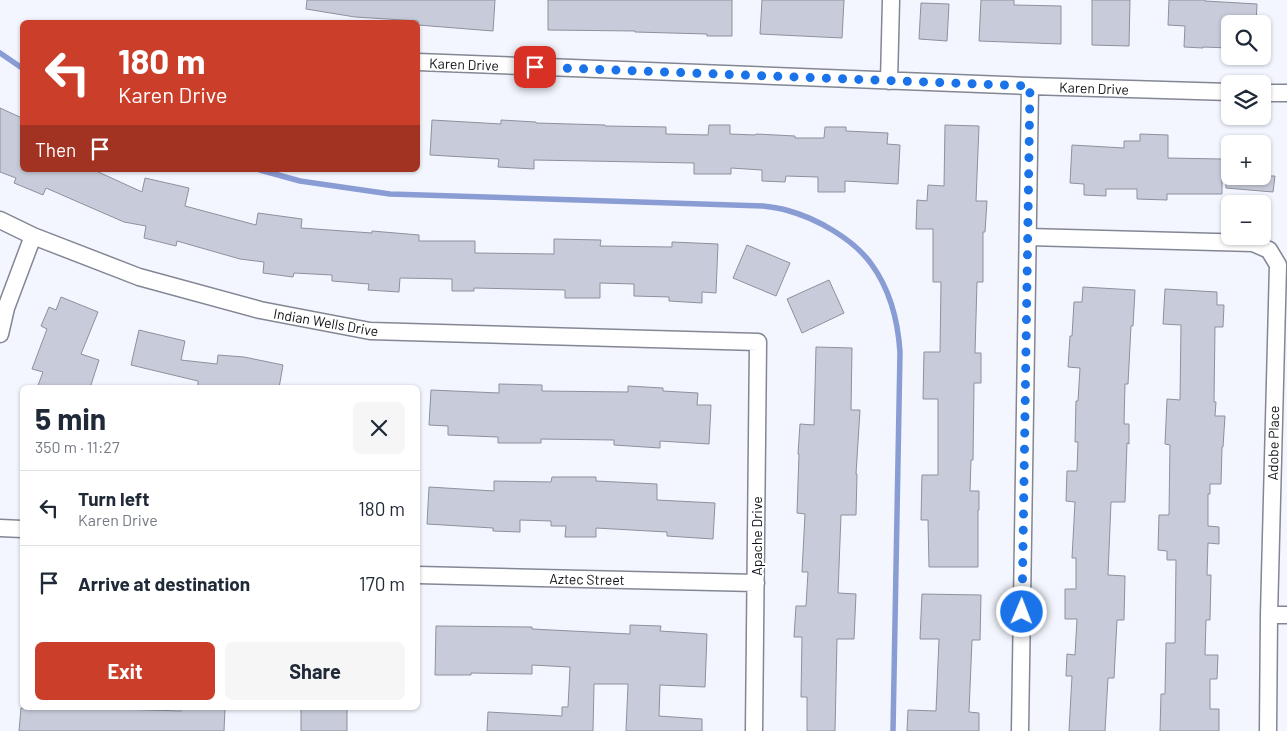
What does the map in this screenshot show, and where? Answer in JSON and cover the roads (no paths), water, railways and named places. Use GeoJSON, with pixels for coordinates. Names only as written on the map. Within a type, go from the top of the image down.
{"type":"FeatureCollection","features":[{"type":"Feature","properties":{"kind":"street"},"geometry":{"type":"LineString","coordinates":[[889,81],[891,0]]}},
{"type":"Feature","properties":{"kind":"street","name":"Karen Drive"},"geometry":{"type":"LineString","coordinates":[[420,62],[889,81],[1221,92]]}},
{"type":"Feature","properties":{"kind":"street"},"geometry":{"type":"LineString","coordinates":[[1020,731],[1030,86]]}},
{"type":"Feature","properties":{"kind":"street"},"geometry":{"type":"LineString","coordinates":[[1271,93],[1287,93]]}},
{"type":"Feature","properties":{"kind":"street","name":"Indian Wells Drive"},"geometry":{"type":"LineString","coordinates":[[0,220],[33,236],[139,278],[260,310],[370,331],[758,342]]}},
{"type":"Feature","properties":{"kind":"street"},"geometry":{"type":"LineString","coordinates":[[0,334],[6,308],[33,236]]}},
{"type":"Feature","properties":{"kind":"street","name":"Adobe Place"},"geometry":{"type":"LineString","coordinates":[[1028,237],[1253,243],[1269,250],[1278,265],[1268,731]]}},
{"type":"Feature","properties":{"kind":"street","name":"Apache Drive"},"geometry":{"type":"LineString","coordinates":[[754,731],[758,342]]}},
{"type":"Feature","properties":{"kind":"street"},"geometry":{"type":"LineString","coordinates":[[0,528],[20,529]]}},
{"type":"Feature","properties":{"kind":"street","name":"Aztec Street"},"geometry":{"type":"LineString","coordinates":[[420,575],[756,583]]}},
{"type":"Feature","properties":{"kind":"street"},"geometry":{"type":"LineString","coordinates":[[1269,615],[1287,615]]}},
{"type":"Feature","properties":{"kind":"waterway"},"geometry":{"type":"LineString","coordinates":[[0,53],[20,67]]}},
{"type":"Feature","properties":{"kind":"waterway"},"geometry":{"type":"LineString","coordinates":[[267,172],[300,181],[390,194],[766,206],[810,218],[845,238],[872,265],[884,285],[895,318],[900,352],[893,731]]}}]}
